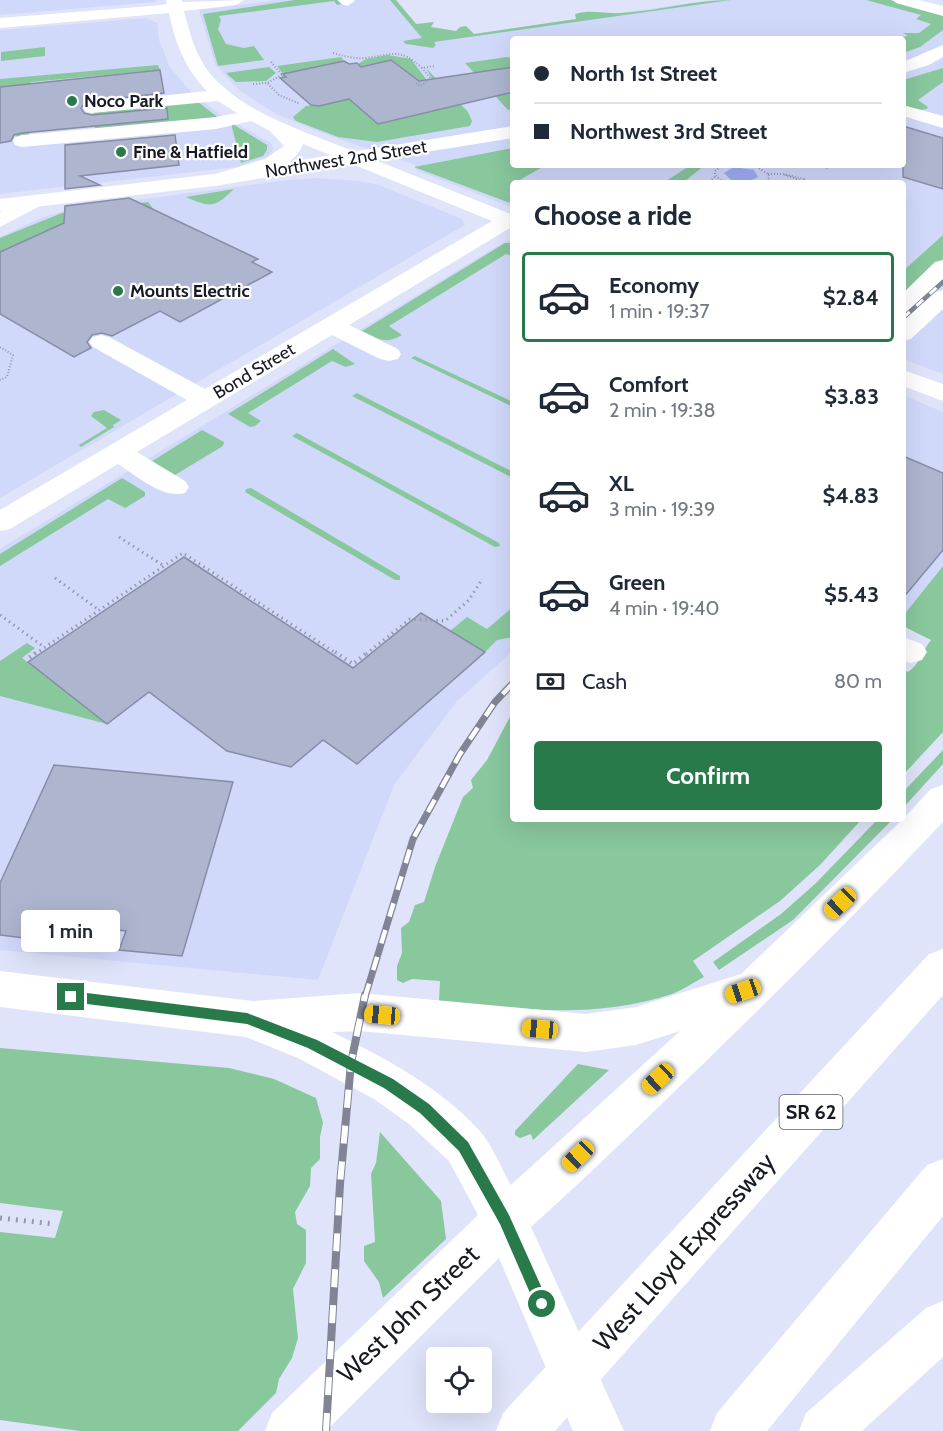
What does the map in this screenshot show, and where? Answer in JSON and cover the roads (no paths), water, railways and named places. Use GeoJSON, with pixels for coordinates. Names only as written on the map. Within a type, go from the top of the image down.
{"type":"FeatureCollection","features":[{"type":"Feature","properties":{"kind":"main road"},"geometry":{"type":"LineString","coordinates":[[0,23],[115,14],[174,4],[236,0]]}},
{"type":"Feature","properties":{"kind":"main road"},"geometry":{"type":"LineString","coordinates":[[901,0],[943,11]]}},
{"type":"Feature","properties":{"kind":"main road"},"geometry":{"type":"LineString","coordinates":[[174,4],[191,62],[223,95],[253,115],[277,128],[510,221]]}},
{"type":"Feature","properties":{"kind":"main road"},"geometry":{"type":"LineString","coordinates":[[115,14],[116,32]]}},
{"type":"Feature","properties":{"kind":"main road"},"geometry":{"type":"LineString","coordinates":[[906,67],[943,50]]}},
{"type":"Feature","properties":{"kind":"main road"},"geometry":{"type":"LineString","coordinates":[[92,108],[223,95]]}},
{"type":"Feature","properties":{"kind":"main road"},"geometry":{"type":"LineString","coordinates":[[906,111],[943,122]]}},
{"type":"Feature","properties":{"kind":"main road"},"geometry":{"type":"LineString","coordinates":[[22,141],[216,123],[253,115]]}},
{"type":"Feature","properties":{"kind":"main road"},"geometry":{"type":"LineString","coordinates":[[214,180],[269,164],[288,154],[294,145],[277,128]]}},
{"type":"Feature","properties":{"kind":"main road","name":"Northwest 2nd Street"},"geometry":{"type":"LineString","coordinates":[[0,205],[214,180],[510,132]]}},
{"type":"Feature","properties":{"kind":"main road"},"geometry":{"type":"LineString","coordinates":[[0,221],[35,201]]}},
{"type":"Feature","properties":{"kind":"main road","name":"Bond Street"},"geometry":{"type":"LineString","coordinates":[[0,522],[510,222]]}},
{"type":"Feature","properties":{"kind":"main road"},"geometry":{"type":"LineString","coordinates":[[906,302],[943,267]]}},
{"type":"Feature","properties":{"kind":"main road"},"geometry":{"type":"LineString","coordinates":[[906,331],[943,297]]}},
{"type":"Feature","properties":{"kind":"main road"},"geometry":{"type":"LineString","coordinates":[[331,325],[388,354]]}},
{"type":"Feature","properties":{"kind":"main road"},"geometry":{"type":"LineString","coordinates":[[101,342],[205,400]]}},
{"type":"Feature","properties":{"kind":"main road"},"geometry":{"type":"LineString","coordinates":[[906,378],[943,393]]}},
{"type":"Feature","properties":{"kind":"main road"},"geometry":{"type":"LineString","coordinates":[[117,452],[175,487]]}},
{"type":"Feature","properties":{"kind":"main road","name":"West John Street"},"geometry":{"type":"LineString","coordinates":[[290,1431],[505,1220],[561,1171],[755,987],[875,870],[943,799]]}},
{"type":"Feature","properties":{"kind":"main road","name":"West Lloyd Expressway"},"geometry":{"type":"LineString","coordinates":[[521,1431],[943,967]]}},
{"type":"Feature","properties":{"kind":"main road"},"geometry":{"type":"LineString","coordinates":[[0,989],[247,1018],[360,1012],[586,1034],[636,1026],[755,987]]}},
{"type":"Feature","properties":{"kind":"main road"},"geometry":{"type":"LineString","coordinates":[[247,1018],[322,1048],[388,1084],[424,1109],[464,1146],[505,1220],[599,1431]]}},
{"type":"Feature","properties":{"kind":"main road"},"geometry":{"type":"LineString","coordinates":[[735,1431],[943,1181]]}},
{"type":"Feature","properties":{"kind":"main road"},"geometry":{"type":"LineString","coordinates":[[825,1431],[938,1330]]}},
{"type":"Feature","properties":{"kind":"water"},"geometry":{"type":"Polygon","coordinates":[[[732,168],[741,168],[754,170],[758,177],[751,180],[731,180],[724,173],[732,168]]]}},
{"type":"Feature","properties":{"kind":"railway"},"geometry":{"type":"LineString","coordinates":[[906,315],[943,282]]}},
{"type":"Feature","properties":{"kind":"railway"},"geometry":{"type":"LineString","coordinates":[[365,997],[413,839],[460,754],[495,702],[510,686]]}},
{"type":"Feature","properties":{"kind":"railway"},"geometry":{"type":"LineString","coordinates":[[326,1431],[340,1184],[351,1063],[365,995]]}},
{"type":"Feature","properties":{"kind":"place","name":"Noco Park"},"geometry":{"type":"Point","coordinates":[72,101]}},
{"type":"Feature","properties":{"kind":"place","name":"Fine & Hatfield"},"geometry":{"type":"Point","coordinates":[121,152]}},
{"type":"Feature","properties":{"kind":"place","name":"Mounts Electric"},"geometry":{"type":"Point","coordinates":[118,291]}}]}
